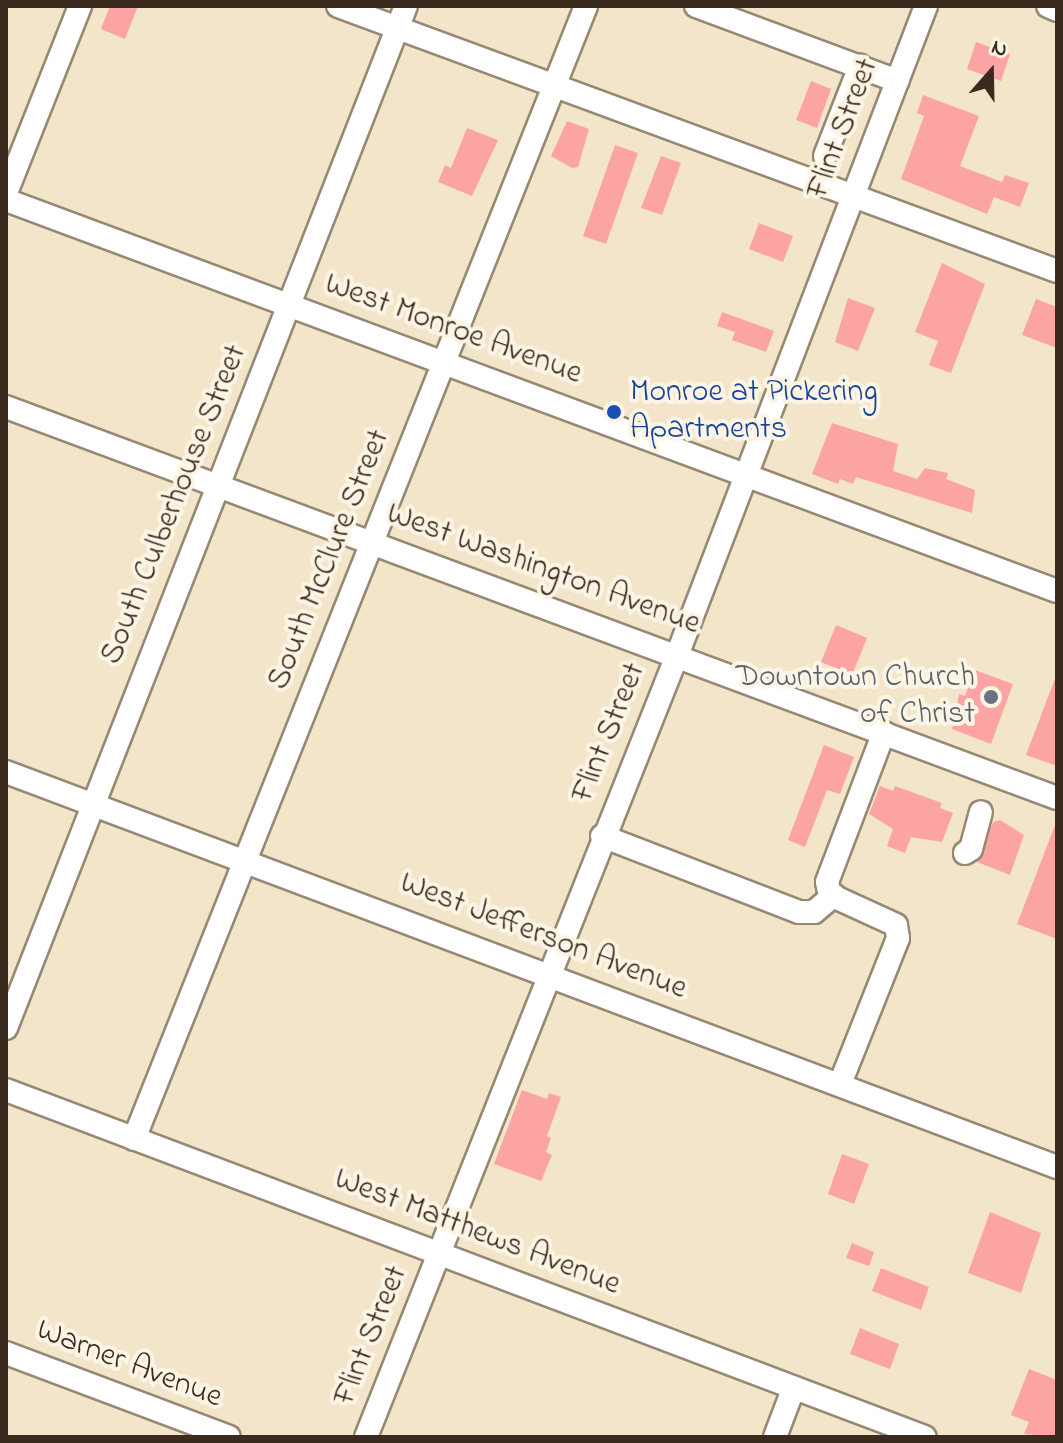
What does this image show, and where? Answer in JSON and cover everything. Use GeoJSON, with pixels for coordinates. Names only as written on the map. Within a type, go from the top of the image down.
{"type":"FeatureCollection","features":[{"type":"Feature","properties":{"kind":"street"},"geometry":{"type":"LineString","coordinates":[[6,193],[80,6]]}},
{"type":"Feature","properties":{"kind":"street"},"geometry":{"type":"LineString","coordinates":[[338,6],[1057,271]]}},
{"type":"Feature","properties":{"kind":"street","name":"South Culberhouse Street"},"geometry":{"type":"LineString","coordinates":[[6,1028],[90,804],[406,6]]}},
{"type":"Feature","properties":{"kind":"street","name":"South McClure Street"},"geometry":{"type":"LineString","coordinates":[[134,1139],[586,6]]}},
{"type":"Feature","properties":{"kind":"street"},"geometry":{"type":"LineString","coordinates":[[696,6],[898,81]]}},
{"type":"Feature","properties":{"kind":"street","name":"Flint Street"},"geometry":{"type":"LineString","coordinates":[[366,1437],[602,836],[678,653],[926,6]]}},
{"type":"Feature","properties":{"kind":"street"},"geometry":{"type":"LineString","coordinates":[[1048,6],[1057,10]]}},
{"type":"Feature","properties":{"kind":"street"},"geometry":{"type":"LineString","coordinates":[[825,156],[860,66]]}},
{"type":"Feature","properties":{"kind":"street","name":"West Monroe Avenue"},"geometry":{"type":"LineString","coordinates":[[6,200],[745,472],[1057,591]]}},
{"type":"Feature","properties":{"kind":"street","name":"West Washington Avenue"},"geometry":{"type":"LineString","coordinates":[[6,407],[678,653],[1057,798]]}},
{"type":"Feature","properties":{"kind":"street"},"geometry":{"type":"LineString","coordinates":[[840,1084],[898,928],[834,895],[827,882],[884,732]]}},
{"type":"Feature","properties":{"kind":"street","name":"West Jefferson Avenue"},"geometry":{"type":"LineString","coordinates":[[6,772],[549,973],[1057,1167]]}},
{"type":"Feature","properties":{"kind":"street"},"geometry":{"type":"LineString","coordinates":[[965,853],[971,849],[981,812]]}},
{"type":"Feature","properties":{"kind":"street"},"geometry":{"type":"LineString","coordinates":[[602,836],[799,912],[814,912],[834,895]]}},
{"type":"Feature","properties":{"kind":"street","name":"West Matthews Avenue"},"geometry":{"type":"LineString","coordinates":[[6,1090],[925,1437]]}},
{"type":"Feature","properties":{"kind":"street","name":"Warner Avenue"},"geometry":{"type":"LineString","coordinates":[[6,1353],[229,1437]]}},
{"type":"Feature","properties":{"kind":"street"},"geometry":{"type":"LineString","coordinates":[[775,1437],[794,1387]]}},
{"type":"Feature","properties":{"kind":"building"},"geometry":{"type":"Polygon","coordinates":[[[110,6],[138,6],[125,39],[101,29],[110,6]]]}},
{"type":"Feature","properties":{"kind":"building"},"geometry":{"type":"Polygon","coordinates":[[[976,42],[1010,54],[1001,81],[967,69],[976,42]]]}},
{"type":"Feature","properties":{"kind":"building"},"geometry":{"type":"Polygon","coordinates":[[[811,81],[831,89],[817,128],[796,120],[811,81]]]}},
{"type":"Feature","properties":{"kind":"building"},"geometry":{"type":"Polygon","coordinates":[[[923,95],[979,116],[960,166],[1002,182],[1005,175],[1029,183],[1020,207],[994,197],[987,214],[901,179],[924,116],[917,113],[923,95]]]}},
{"type":"Feature","properties":{"kind":"building"},"geometry":{"type":"Polygon","coordinates":[[[567,121],[589,129],[578,167],[572,168],[551,156],[567,121]]]}},
{"type":"Feature","properties":{"kind":"building"},"geometry":{"type":"Polygon","coordinates":[[[467,128],[498,140],[472,196],[438,182],[445,165],[451,168],[467,128]]]}},
{"type":"Feature","properties":{"kind":"building"},"geometry":{"type":"Polygon","coordinates":[[[615,145],[638,153],[606,244],[583,236],[615,145]]]}},
{"type":"Feature","properties":{"kind":"building"},"geometry":{"type":"Polygon","coordinates":[[[661,156],[681,163],[662,215],[641,208],[661,156]]]}},
{"type":"Feature","properties":{"kind":"building"},"geometry":{"type":"Polygon","coordinates":[[[759,223],[793,236],[783,262],[749,249],[759,223]]]}},
{"type":"Feature","properties":{"kind":"building"},"geometry":{"type":"Polygon","coordinates":[[[942,263],[985,284],[951,373],[929,365],[938,341],[915,332],[942,263]]]}},
{"type":"Feature","properties":{"kind":"building"},"geometry":{"type":"Polygon","coordinates":[[[848,298],[875,308],[858,351],[835,342],[848,298]]]}},
{"type":"Feature","properties":{"kind":"building"},"geometry":{"type":"Polygon","coordinates":[[[1036,299],[1057,307],[1057,348],[1022,335],[1036,299]]]}},
{"type":"Feature","properties":{"kind":"building"},"geometry":{"type":"Polygon","coordinates":[[[722,312],[774,331],[766,352],[732,340],[735,332],[717,326],[722,312]]]}},
{"type":"Feature","properties":{"kind":"building"},"geometry":{"type":"Polygon","coordinates":[[[832,423],[898,444],[893,471],[917,479],[925,468],[948,473],[946,479],[975,490],[972,513],[856,477],[853,484],[840,479],[838,484],[812,474],[832,423]]]}},
{"type":"Feature","properties":{"kind":"building"},"geometry":{"type":"Polygon","coordinates":[[[836,625],[867,638],[852,675],[821,662],[836,625]]]}},
{"type":"Feature","properties":{"kind":"building"},"geometry":{"type":"Polygon","coordinates":[[[975,670],[1013,684],[991,744],[952,729],[959,694],[965,696],[975,670]]]}},
{"type":"Feature","properties":{"kind":"building"},"geometry":{"type":"Polygon","coordinates":[[[1057,676],[1057,766],[1026,755],[1057,676]]]}},
{"type":"Feature","properties":{"kind":"building"},"geometry":{"type":"Polygon","coordinates":[[[824,745],[854,757],[840,794],[827,790],[805,847],[788,840],[824,745]]]}},
{"type":"Feature","properties":{"kind":"building"},"geometry":{"type":"Polygon","coordinates":[[[880,786],[893,791],[895,786],[942,803],[940,808],[953,813],[942,842],[911,837],[905,853],[887,846],[893,829],[869,814],[880,786]]]}},
{"type":"Feature","properties":{"kind":"building"},"geometry":{"type":"Polygon","coordinates":[[[1000,820],[1024,835],[1010,875],[977,862],[993,822],[1000,820]]]}},
{"type":"Feature","properties":{"kind":"building"},"geometry":{"type":"Polygon","coordinates":[[[1057,820],[1057,939],[1017,924],[1057,820]]]}},
{"type":"Feature","properties":{"kind":"building"},"geometry":{"type":"Polygon","coordinates":[[[522,1090],[547,1099],[549,1093],[561,1097],[547,1136],[551,1138],[546,1152],[552,1155],[541,1181],[494,1164],[522,1090]]]}},
{"type":"Feature","properties":{"kind":"building"},"geometry":{"type":"Polygon","coordinates":[[[842,1154],[869,1164],[854,1204],[828,1194],[842,1154]]]}},
{"type":"Feature","properties":{"kind":"building"},"geometry":{"type":"Polygon","coordinates":[[[990,1212],[1041,1233],[1021,1293],[968,1273],[990,1212]]]}},
{"type":"Feature","properties":{"kind":"building"},"geometry":{"type":"Polygon","coordinates":[[[852,1243],[874,1252],[869,1266],[846,1258],[852,1243]]]}},
{"type":"Feature","properties":{"kind":"building"},"geometry":{"type":"Polygon","coordinates":[[[881,1268],[929,1287],[921,1310],[872,1291],[881,1268]]]}},
{"type":"Feature","properties":{"kind":"building"},"geometry":{"type":"Polygon","coordinates":[[[860,1328],[899,1344],[890,1369],[850,1354],[860,1328]]]}},
{"type":"Feature","properties":{"kind":"building"},"geometry":{"type":"Polygon","coordinates":[[[1029,1369],[1057,1380],[1057,1437],[1024,1434],[1029,1422],[1011,1415],[1029,1369]]]}},
{"type":"Feature","properties":{"kind":"place","name":"Monroe at Pickering Apartments"},"geometry":{"type":"Point","coordinates":[614,412]}},
{"type":"Feature","properties":{"kind":"place","name":"Downtown Church of Christ"},"geometry":{"type":"Point","coordinates":[991,697]}}]}
